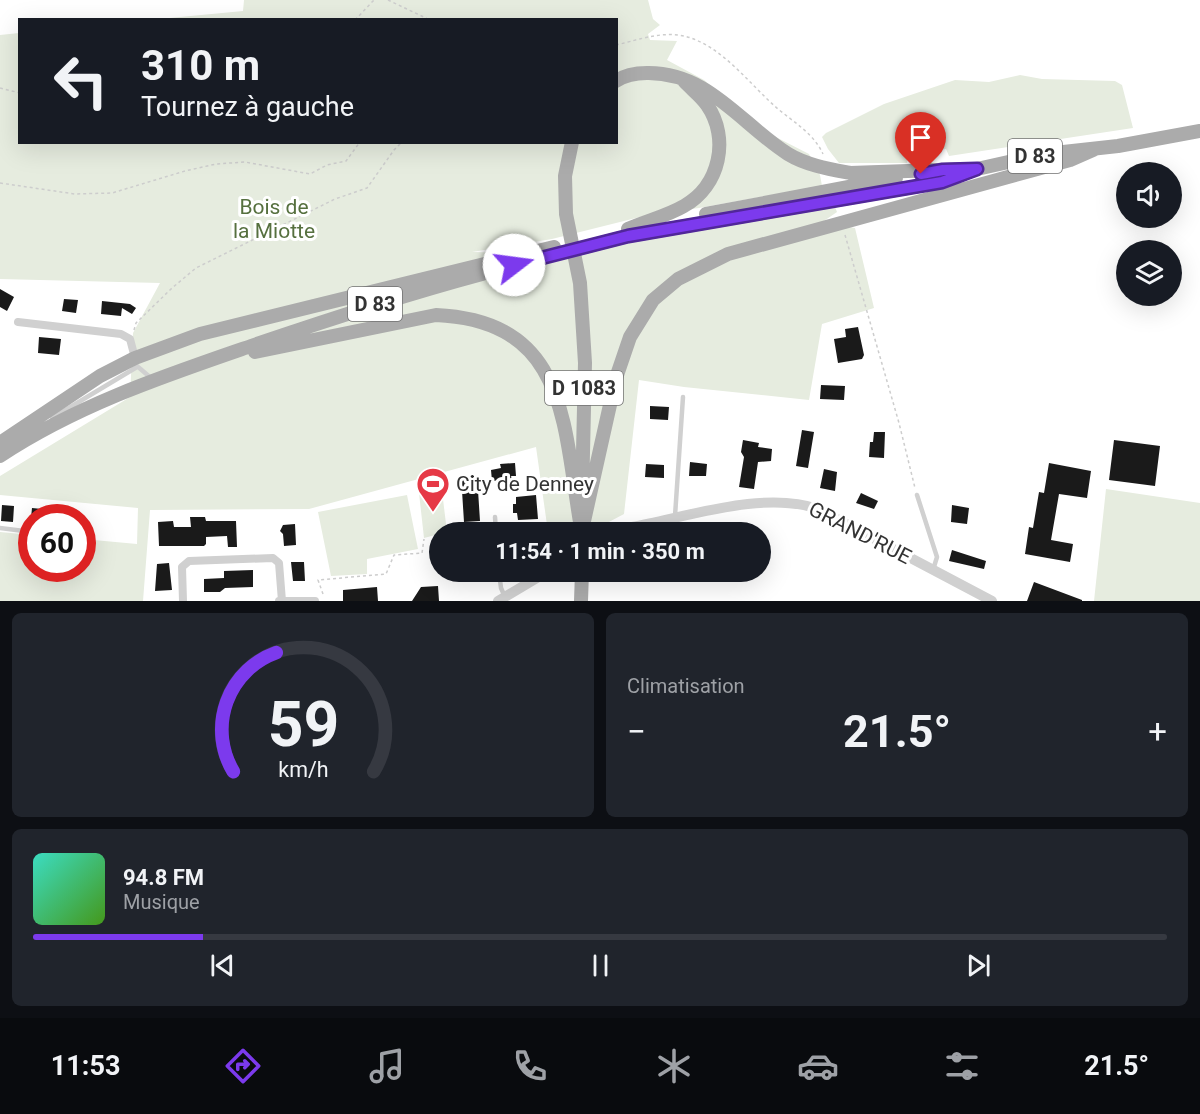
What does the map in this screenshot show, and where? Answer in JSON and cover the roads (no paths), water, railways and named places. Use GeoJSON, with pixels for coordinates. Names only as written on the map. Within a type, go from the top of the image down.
{"type":"FeatureCollection","features":[{"type":"Feature","properties":{"kind":"main road"},"geometry":{"type":"LineString","coordinates":[[618,80],[639,73],[664,73],[704,87],[729,105],[762,136],[791,155],[816,165],[850,173],[943,170]]}},
{"type":"Feature","properties":{"kind":"main road"},"geometry":{"type":"LineString","coordinates":[[628,229],[685,206],[700,194],[713,175],[720,153],[720,133],[707,105],[681,78]]}},
{"type":"Feature","properties":{"kind":"main road","name":"D 83"},"geometry":{"type":"LineString","coordinates":[[584,243],[942,182],[977,169],[1045,154],[1095,149],[1200,131]]}},
{"type":"Feature","properties":{"kind":"main road","name":"D 1083"},"geometry":{"type":"LineString","coordinates":[[572,144],[564,176],[566,214],[580,284],[585,363],[582,522]]}},
{"type":"Feature","properties":{"kind":"main road","name":"D 1083"},"geometry":{"type":"LineString","coordinates":[[584,522],[616,378],[630,337],[653,300],[678,279],[728,254],[1070,160],[1095,149]]}},
{"type":"Feature","properties":{"kind":"main road","name":"D 83"},"geometry":{"type":"LineString","coordinates":[[4,449],[100,400],[197,364],[389,299],[628,229],[943,170],[977,169]]}},
{"type":"Feature","properties":{"kind":"main road","name":"D 83"},"geometry":{"type":"LineString","coordinates":[[4,449],[100,376],[136,363],[200,334],[555,251]]}},
{"type":"Feature","properties":{"kind":"main road","name":"D 1083"},"geometry":{"type":"LineString","coordinates":[[197,364],[436,315],[463,316],[493,325],[520,341],[543,366],[560,402],[580,522]]}},
{"type":"Feature","properties":{"kind":"main road"},"geometry":{"type":"LineString","coordinates":[[581,601],[582,582]]}},
{"type":"Feature","properties":{"kind":"street"},"geometry":{"type":"LineString","coordinates":[[18,322],[121,334],[130,339],[136,363]]}},
{"type":"Feature","properties":{"kind":"street","name":"GRAND'RUE"},"geometry":{"type":"LineString","coordinates":[[661,522],[770,501],[800,503],[818,509],[992,601]]}},
{"type":"Feature","properties":{"kind":"street"},"geometry":{"type":"LineString","coordinates":[[183,601],[182,567],[189,561],[273,558],[279,563],[280,601],[318,598]]}},
{"type":"Feature","properties":{"kind":"street"},"geometry":{"type":"LineString","coordinates":[[501,599],[530,582]]}},
{"type":"Feature","properties":{"kind":"lane"},"geometry":{"type":"LineString","coordinates":[[136,363],[154,380]]}},
{"type":"Feature","properties":{"kind":"lane"},"geometry":{"type":"LineString","coordinates":[[675,519],[683,397]]}},
{"type":"Feature","properties":{"kind":"lane"},"geometry":{"type":"LineString","coordinates":[[916,495],[937,557],[933,570]]}},
{"type":"Feature","properties":{"kind":"lane"},"geometry":{"type":"LineString","coordinates":[[495,517],[495,522]]}},
{"type":"Feature","properties":{"kind":"lane"},"geometry":{"type":"LineString","coordinates":[[0,528],[18,530]]}},
{"type":"Feature","properties":{"kind":"lane"},"geometry":{"type":"LineString","coordinates":[[500,582],[501,599]]}},
{"type":"Feature","properties":{"kind":"place","name":"City de Denney"},"geometry":{"type":"Point","coordinates":[433,513]}},
{"type":"Feature","properties":{"kind":"park label","name":"Bois de la Miotte"},"geometry":{"type":"Point","coordinates":[274,219]}}]}
